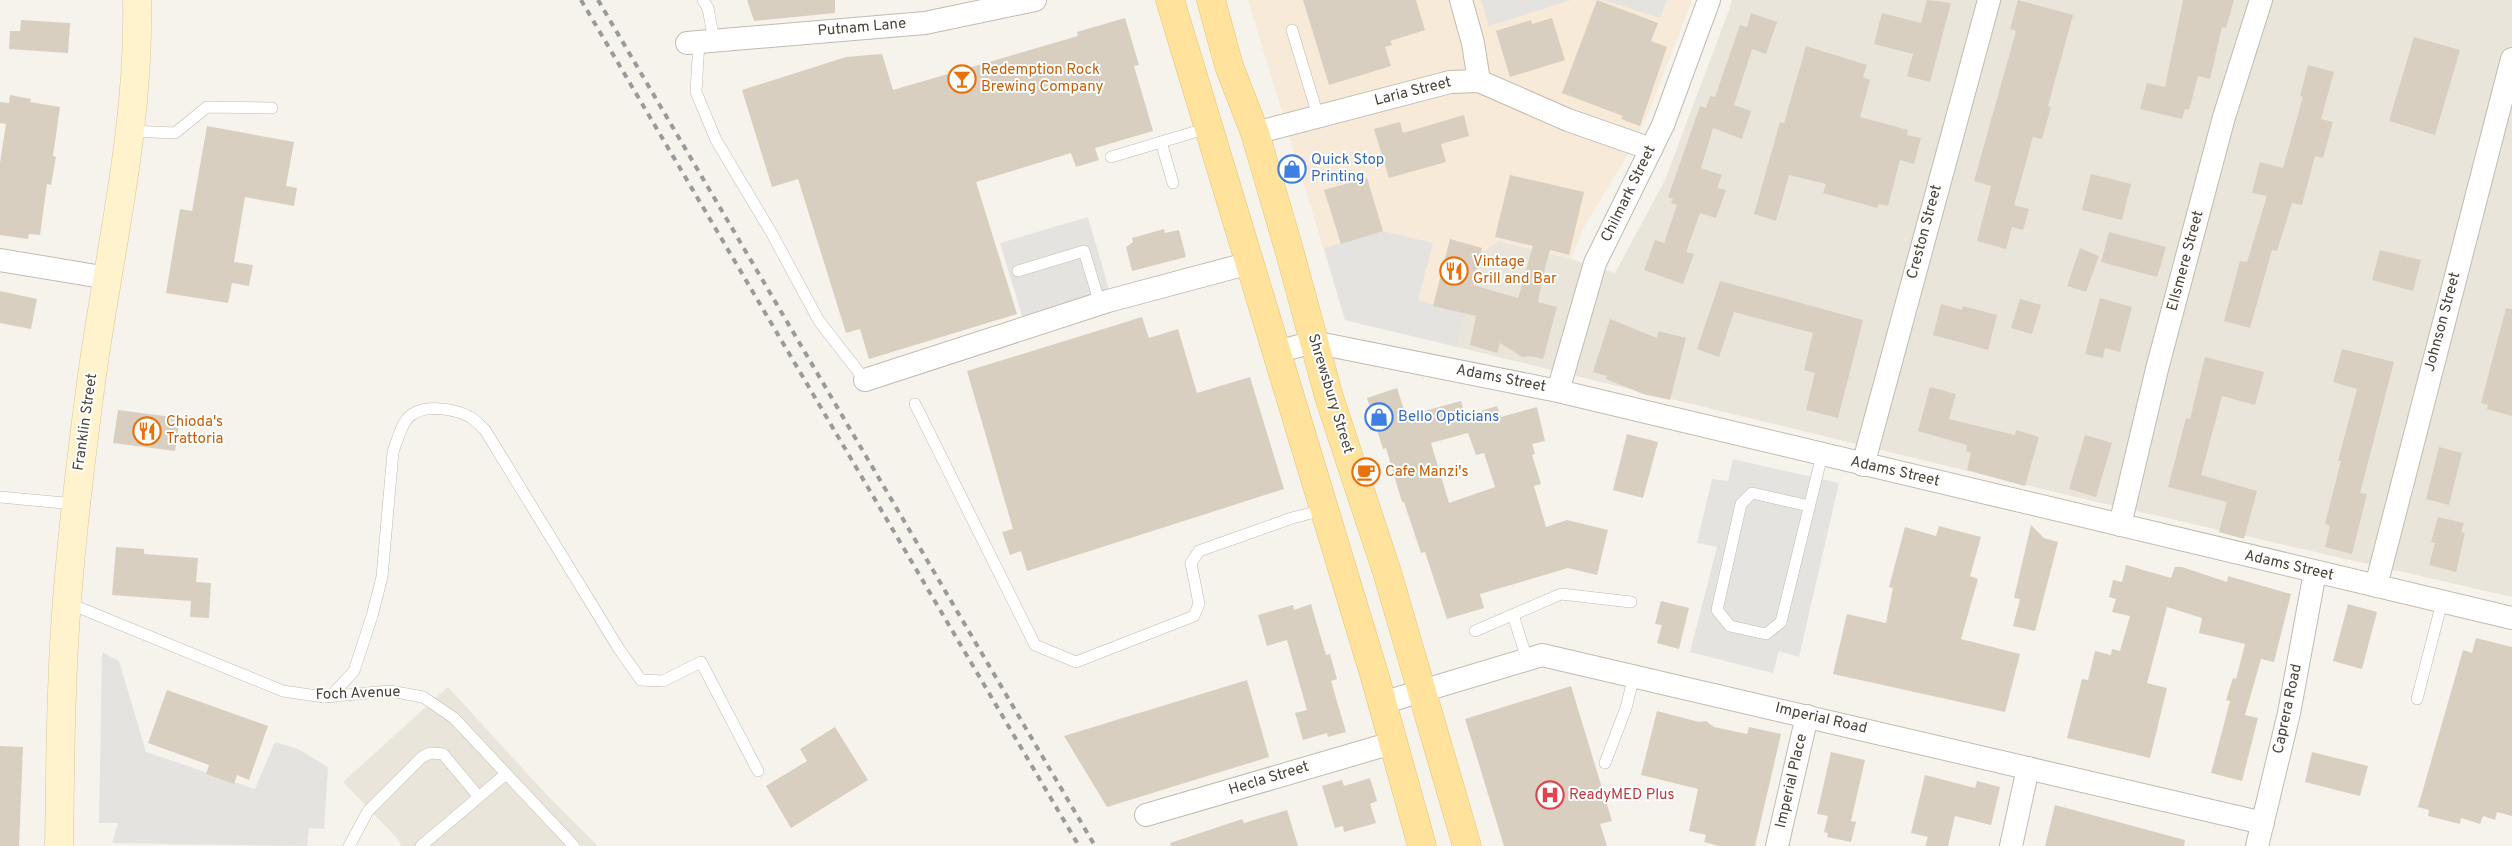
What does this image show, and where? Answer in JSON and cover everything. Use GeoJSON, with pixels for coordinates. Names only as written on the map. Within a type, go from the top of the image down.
{"type":"FeatureCollection","features":[{"type":"Feature","properties":{"kind":"main road","name":"Franklin Street"},"geometry":{"type":"LineString","coordinates":[[59,846],[62,692],[75,504],[136,91],[137,0]]}},
{"type":"Feature","properties":{"kind":"main road"},"geometry":{"type":"LineString","coordinates":[[1170,0],[1382,703],[1422,846]]}},
{"type":"Feature","properties":{"kind":"main road","name":"Shrewsbury Street"},"geometry":{"type":"LineString","coordinates":[[1211,0],[1229,66],[1255,133],[1290,253],[1313,342],[1387,572],[1467,846]]}},
{"type":"Feature","properties":{"kind":"street","name":"Putnam Lane"},"geometry":{"type":"LineString","coordinates":[[700,42],[925,23],[941,9],[1035,0]]}},
{"type":"Feature","properties":{"kind":"street"},"geometry":{"type":"LineString","coordinates":[[1461,0],[1473,43],[1479,81]]}},
{"type":"Feature","properties":{"kind":"street","name":"Chilmark Street"},"geometry":{"type":"LineString","coordinates":[[1558,391],[1595,263],[1663,125],[1709,0]]}},
{"type":"Feature","properties":{"kind":"street","name":"Creston Street"},"geometry":{"type":"LineString","coordinates":[[1863,465],[1989,0]]}},
{"type":"Feature","properties":{"kind":"street","name":"Ellsmere Street"},"geometry":{"type":"LineString","coordinates":[[2120,525],[2221,126],[2261,0]]}},
{"type":"Feature","properties":{"kind":"street","name":"Johnson Street"},"geometry":{"type":"LineString","coordinates":[[2376,586],[2510,73]]}},
{"type":"Feature","properties":{"kind":"street","name":"Laria Street"},"geometry":{"type":"LineString","coordinates":[[1255,133],[1450,82],[1479,81],[1568,120],[1651,149]]}},
{"type":"Feature","properties":{"kind":"street"},"geometry":{"type":"LineString","coordinates":[[0,260],[108,278]]}},
{"type":"Feature","properties":{"kind":"street"},"geometry":{"type":"LineString","coordinates":[[865,380],[1100,304],[1250,263]]}},
{"type":"Feature","properties":{"kind":"street","name":"Adams Street"},"geometry":{"type":"LineString","coordinates":[[1277,352],[1313,342],[1558,391],[2512,618]]}},
{"type":"Feature","properties":{"kind":"street","name":"Caprera Road"},"geometry":{"type":"LineString","coordinates":[[2257,846],[2289,713],[2315,572]]}},
{"type":"Feature","properties":{"kind":"street","name":"Imperial Road"},"geometry":{"type":"LineString","coordinates":[[1382,703],[1542,655],[2263,823]]}},
{"type":"Feature","properties":{"kind":"street","name":"Imperial Place"},"geometry":{"type":"LineString","coordinates":[[1777,846],[1807,716]]}},
{"type":"Feature","properties":{"kind":"street","name":"Hecla Street"},"geometry":{"type":"LineString","coordinates":[[1146,815],[1392,743]]}},
{"type":"Feature","properties":{"kind":"street"},"geometry":{"type":"LineString","coordinates":[[2012,846],[2028,768]]}},
{"type":"Feature","properties":{"kind":"lane"},"geometry":{"type":"LineString","coordinates":[[703,0],[708,8],[700,42],[696,92],[716,140],[771,232],[819,321],[865,380]]}},
{"type":"Feature","properties":{"kind":"lane"},"geometry":{"type":"LineString","coordinates":[[1292,30],[1318,116]]}},
{"type":"Feature","properties":{"kind":"lane"},"geometry":{"type":"LineString","coordinates":[[131,131],[175,134],[207,107],[272,108]]}},
{"type":"Feature","properties":{"kind":"lane"},"geometry":{"type":"LineString","coordinates":[[1110,158],[1208,128]]}},
{"type":"Feature","properties":{"kind":"lane"},"geometry":{"type":"LineString","coordinates":[[1161,142],[1172,183]]}},
{"type":"Feature","properties":{"kind":"lane"},"geometry":{"type":"LineString","coordinates":[[1018,271],[1084,251],[1100,304]]}},
{"type":"Feature","properties":{"kind":"lane"},"geometry":{"type":"LineString","coordinates":[[915,404],[1035,645],[1076,662],[1194,616],[1199,604],[1191,563],[1199,551],[1292,518],[1323,510]]}},
{"type":"Feature","properties":{"kind":"lane"},"geometry":{"type":"LineString","coordinates":[[330,697],[354,672],[372,616],[382,577],[393,452],[399,434],[408,418],[426,409],[448,409],[472,417],[485,430],[619,649],[641,680],[663,681],[701,662],[758,771]]}},
{"type":"Feature","properties":{"kind":"lane"},"geometry":{"type":"LineString","coordinates":[[1809,506],[1752,493],[1741,504],[1717,610],[1730,626],[1766,634],[1781,622],[1822,455]]}},
{"type":"Feature","properties":{"kind":"lane"},"geometry":{"type":"LineString","coordinates":[[0,497],[75,504]]}},
{"type":"Feature","properties":{"kind":"lane"},"geometry":{"type":"LineString","coordinates":[[1475,631],[1561,594],[1631,602]]}},
{"type":"Feature","properties":{"kind":"lane"},"geometry":{"type":"LineString","coordinates":[[2417,699],[2442,602]]}},
{"type":"Feature","properties":{"kind":"lane","name":"Foch Avenue"},"geometry":{"type":"LineString","coordinates":[[68,603],[284,690],[310,696],[330,697],[390,691],[423,697],[454,718],[574,846]]}},
{"type":"Feature","properties":{"kind":"lane"},"geometry":{"type":"LineString","coordinates":[[1513,615],[1527,659]]}},
{"type":"Feature","properties":{"kind":"lane"},"geometry":{"type":"LineString","coordinates":[[1604,763],[1626,708],[1634,676]]}},
{"type":"Feature","properties":{"kind":"lane"},"geometry":{"type":"LineString","coordinates":[[349,846],[368,811],[422,757],[430,753],[443,754],[479,796]]}},
{"type":"Feature","properties":{"kind":"lane"},"geometry":{"type":"LineString","coordinates":[[421,846],[506,774]]}},
{"type":"Feature","properties":{"kind":"shaded area"},"geometry":{"type":"Polygon","coordinates":[[[1248,0],[1691,0],[1691,3],[1648,114],[1627,156],[1585,225],[1571,259],[1499,241],[1483,251],[1457,347],[1345,320],[1248,0]]]}},
{"type":"Feature","properties":{"kind":"shaded area"},"geometry":{"type":"Polygon","coordinates":[[[1481,0],[1571,0],[1489,26],[1481,0]]]}},
{"type":"Feature","properties":{"kind":"shaded area"},"geometry":{"type":"Polygon","coordinates":[[[1603,0],[1667,0],[1660,18],[1603,0]]]}},
{"type":"Feature","properties":{"kind":"shaded area"},"geometry":{"type":"Polygon","coordinates":[[[1731,0],[2512,0],[2512,597],[2071,496],[1457,347],[1483,251],[1499,241],[1571,259],[1615,273],[1665,180],[1731,5],[1731,0]]]}},
{"type":"Feature","properties":{"kind":"shaded area"},"geometry":{"type":"Polygon","coordinates":[[[1088,217],[1110,293],[1023,319],[1000,243],[1088,217]]]}},
{"type":"Feature","properties":{"kind":"shaded area"},"geometry":{"type":"Polygon","coordinates":[[[1383,231],[1433,243],[1418,300],[1466,314],[1457,347],[1345,320],[1324,248],[1383,231]]]}},
{"type":"Feature","properties":{"kind":"shaded area"},"geometry":{"type":"Polygon","coordinates":[[[1733,459],[1839,483],[1799,657],[1779,651],[1773,673],[1690,652],[1717,547],[1697,543],[1712,479],[1728,481],[1733,459]]]}},
{"type":"Feature","properties":{"kind":"shaded area"},"geometry":{"type":"Polygon","coordinates":[[[102,652],[119,661],[146,752],[255,789],[275,742],[298,749],[328,767],[324,829],[309,828],[307,846],[112,843],[118,823],[99,823],[102,652]]]}},
{"type":"Feature","properties":{"kind":"shaded area"},"geometry":{"type":"Polygon","coordinates":[[[448,687],[544,792],[598,846],[400,846],[401,844],[396,837],[343,782],[448,687]]]}},
{"type":"Feature","properties":{"kind":"building"},"geometry":{"type":"Polygon","coordinates":[[[747,0],[835,0],[835,13],[754,21],[747,0]]]}},
{"type":"Feature","properties":{"kind":"building"},"geometry":{"type":"Polygon","coordinates":[[[1303,0],[1416,0],[1425,30],[1390,41],[1392,45],[1385,47],[1391,66],[1329,85],[1303,0]]]}},
{"type":"Feature","properties":{"kind":"building"},"geometry":{"type":"Polygon","coordinates":[[[1597,0],[1658,23],[1651,41],[1667,47],[1640,126],[1621,119],[1623,116],[1562,93],[1597,0]]]}},
{"type":"Feature","properties":{"kind":"building"},"geometry":{"type":"Polygon","coordinates":[[[1927,0],[1951,3],[1930,82],[1907,76],[1913,54],[1874,44],[1882,13],[1921,23],[1927,0]]]}},
{"type":"Feature","properties":{"kind":"building"},"geometry":{"type":"Polygon","coordinates":[[[2018,0],[2073,15],[2048,106],[2051,107],[2042,139],[2033,137],[2014,205],[2029,209],[2023,230],[2012,227],[2006,249],[1977,241],[1991,186],[1974,181],[2016,31],[2010,29],[2018,0]]]}},
{"type":"Feature","properties":{"kind":"building"},"geometry":{"type":"Polygon","coordinates":[[[2183,0],[2234,0],[2226,28],[2222,27],[2210,79],[2198,76],[2189,110],[2185,109],[2182,119],[2140,109],[2147,83],[2165,87],[2183,0]]]}},
{"type":"Feature","properties":{"kind":"building"},"geometry":{"type":"Polygon","coordinates":[[[1751,13],[1777,22],[1766,54],[1752,49],[1734,105],[1751,111],[1742,139],[1713,128],[1701,168],[1722,175],[1717,188],[1726,190],[1716,218],[1700,213],[1686,252],[1694,254],[1683,284],[1644,270],[1655,240],[1664,243],[1677,205],[1671,203],[1673,199],[1668,197],[1700,106],[1706,108],[1710,96],[1715,97],[1740,25],[1747,27],[1751,13]]]}},
{"type":"Feature","properties":{"kind":"building"},"geometry":{"type":"Polygon","coordinates":[[[1125,18],[1139,65],[1134,66],[1153,131],[1095,148],[1099,160],[1076,167],[1071,153],[976,182],[1017,314],[869,359],[860,329],[846,333],[798,179],[772,187],[742,90],[846,57],[882,54],[893,90],[1078,36],[1077,32],[1125,18]]]}},
{"type":"Feature","properties":{"kind":"building"},"geometry":{"type":"Polygon","coordinates":[[[1552,18],[1565,60],[1510,77],[1496,31],[1531,20],[1532,24],[1552,18]]]}},
{"type":"Feature","properties":{"kind":"building"},"geometry":{"type":"Polygon","coordinates":[[[21,20],[70,23],[68,53],[9,49],[10,31],[20,31],[21,20]]]}},
{"type":"Feature","properties":{"kind":"building"},"geometry":{"type":"Polygon","coordinates":[[[2414,37],[2460,50],[2435,135],[2389,121],[2414,37]]]}},
{"type":"Feature","properties":{"kind":"building"},"geometry":{"type":"Polygon","coordinates":[[[1806,46],[1867,65],[1863,77],[1870,80],[1860,117],[1908,130],[1907,135],[1921,138],[1914,164],[1900,160],[1888,206],[1879,204],[1877,208],[1823,193],[1826,184],[1789,175],[1776,221],[1754,214],[1780,122],[1784,123],[1806,46]]]}},
{"type":"Feature","properties":{"kind":"building"},"geometry":{"type":"Polygon","coordinates":[[[2308,65],[2334,72],[2321,119],[2333,122],[2323,158],[2315,156],[2302,205],[2292,203],[2277,251],[2272,250],[2250,328],[2224,321],[2240,261],[2247,262],[2267,196],[2252,193],[2260,162],[2283,168],[2303,97],[2300,96],[2308,65]]]}},
{"type":"Feature","properties":{"kind":"building"},"geometry":{"type":"Polygon","coordinates":[[[10,95],[31,99],[30,102],[60,107],[53,156],[56,157],[51,185],[47,184],[40,235],[29,234],[28,239],[0,235],[0,163],[6,124],[0,123],[0,102],[9,103],[10,95]]]}},
{"type":"Feature","properties":{"kind":"building"},"geometry":{"type":"Polygon","coordinates":[[[1464,115],[1469,136],[1441,144],[1446,162],[1389,178],[1374,129],[1400,122],[1403,133],[1464,115]]]}},
{"type":"Feature","properties":{"kind":"building"},"geometry":{"type":"Polygon","coordinates":[[[207,126],[294,142],[286,186],[297,188],[294,206],[245,197],[234,262],[253,265],[249,286],[232,283],[228,303],[166,293],[180,209],[192,211],[207,126]]]}},
{"type":"Feature","properties":{"kind":"building"},"geometry":{"type":"Polygon","coordinates":[[[2091,174],[2131,184],[2122,220],[2082,210],[2091,174]]]}},
{"type":"Feature","properties":{"kind":"building"},"geometry":{"type":"Polygon","coordinates":[[[1510,175],[1584,192],[1569,255],[1550,250],[1543,276],[1538,302],[1557,307],[1543,359],[1530,356],[1522,357],[1500,343],[1497,353],[1470,345],[1476,316],[1433,306],[1450,239],[1482,248],[1473,285],[1518,298],[1533,246],[1495,237],[1510,175]]]}},
{"type":"Feature","properties":{"kind":"building"},"geometry":{"type":"Polygon","coordinates":[[[1367,178],[1383,231],[1341,244],[1324,190],[1367,178]]]}},
{"type":"Feature","properties":{"kind":"building"},"geometry":{"type":"Polygon","coordinates":[[[1164,229],[1165,233],[1179,230],[1186,257],[1132,271],[1126,247],[1133,242],[1132,238],[1164,229]]]}},
{"type":"Feature","properties":{"kind":"building"},"geometry":{"type":"Polygon","coordinates":[[[2109,232],[2166,247],[2157,277],[2101,262],[2109,232]]]}},
{"type":"Feature","properties":{"kind":"building"},"geometry":{"type":"Polygon","coordinates":[[[2080,248],[2099,256],[2086,292],[2067,286],[2080,248]]]}},
{"type":"Feature","properties":{"kind":"building"},"geometry":{"type":"Polygon","coordinates":[[[2380,250],[2421,260],[2413,291],[2372,280],[2380,250]]]}},
{"type":"Feature","properties":{"kind":"building"},"geometry":{"type":"Polygon","coordinates":[[[1720,281],[1863,320],[1838,418],[1806,410],[1815,373],[1804,370],[1813,333],[1734,312],[1719,357],[1697,349],[1720,281]]]}},
{"type":"Feature","properties":{"kind":"building"},"geometry":{"type":"Polygon","coordinates":[[[0,291],[37,299],[31,329],[0,323],[0,291]]]}},
{"type":"Feature","properties":{"kind":"building"},"geometry":{"type":"Polygon","coordinates":[[[2100,298],[2132,307],[2120,352],[2105,348],[2103,358],[2085,354],[2100,298]]]}},
{"type":"Feature","properties":{"kind":"building"},"geometry":{"type":"Polygon","coordinates":[[[2020,299],[2041,305],[2032,334],[2011,328],[2020,299]]]}},
{"type":"Feature","properties":{"kind":"building"},"geometry":{"type":"Polygon","coordinates":[[[1941,304],[1962,310],[1963,306],[1997,315],[1988,350],[1933,335],[1941,304]]]}},
{"type":"Feature","properties":{"kind":"building"},"geometry":{"type":"Polygon","coordinates":[[[2506,308],[2512,309],[2512,416],[2487,409],[2488,405],[2481,403],[2506,308]]]}},
{"type":"Feature","properties":{"kind":"building"},"geometry":{"type":"Polygon","coordinates":[[[1142,317],[1149,338],[1178,329],[1197,393],[1250,377],[1284,489],[1027,571],[1021,551],[1010,555],[1002,532],[1013,529],[967,371],[1142,317]]]}},
{"type":"Feature","properties":{"kind":"building"},"geometry":{"type":"Polygon","coordinates":[[[1610,319],[1657,338],[1658,331],[1686,338],[1670,400],[1643,394],[1606,379],[1607,376],[1593,372],[1610,319]]]}},
{"type":"Feature","properties":{"kind":"building"},"geometry":{"type":"Polygon","coordinates":[[[2342,349],[2394,362],[2360,493],[2367,494],[2352,554],[2325,547],[2330,526],[2325,524],[2341,461],[2338,461],[2357,389],[2333,382],[2342,349]]]}},
{"type":"Feature","properties":{"kind":"building"},"geometry":{"type":"Polygon","coordinates":[[[2205,357],[2264,372],[2255,405],[2222,396],[2201,475],[2257,491],[2244,539],[2219,532],[2227,502],[2168,487],[2186,418],[2190,419],[2205,357]]]}},
{"type":"Feature","properties":{"kind":"building"},"geometry":{"type":"Polygon","coordinates":[[[1930,387],[1956,394],[1949,419],[2015,435],[2016,430],[2039,437],[2025,486],[1967,470],[1971,453],[1966,451],[1967,445],[1918,431],[1930,387]]]}},
{"type":"Feature","properties":{"kind":"building"},"geometry":{"type":"Polygon","coordinates":[[[1397,388],[1406,416],[1461,401],[1465,416],[1497,406],[1501,417],[1537,407],[1545,441],[1532,444],[1535,454],[1532,455],[1541,484],[1534,486],[1546,527],[1567,520],[1608,530],[1597,575],[1568,568],[1480,594],[1484,608],[1447,619],[1425,552],[1421,553],[1404,502],[1402,502],[1386,448],[1383,449],[1367,398],[1397,388]],[[1468,433],[1431,443],[1449,503],[1495,487],[1484,453],[1476,455],[1468,433]]]}},
{"type":"Feature","properties":{"kind":"building"},"geometry":{"type":"Polygon","coordinates":[[[118,410],[180,418],[175,451],[113,443],[118,410]]]}},
{"type":"Feature","properties":{"kind":"building"},"geometry":{"type":"Polygon","coordinates":[[[1627,434],[1658,442],[1643,498],[1613,490],[1627,434]]]}},
{"type":"Feature","properties":{"kind":"building"},"geometry":{"type":"Polygon","coordinates":[[[2085,435],[2112,443],[2096,497],[2069,489],[2085,435]]]}},
{"type":"Feature","properties":{"kind":"building"},"geometry":{"type":"Polygon","coordinates":[[[2439,447],[2462,453],[2449,505],[2426,499],[2439,447]]]}},
{"type":"Feature","properties":{"kind":"building"},"geometry":{"type":"Polygon","coordinates":[[[2438,517],[2464,523],[2461,532],[2465,533],[2456,572],[2429,565],[2435,543],[2431,542],[2438,517]]]}},
{"type":"Feature","properties":{"kind":"building"},"geometry":{"type":"Polygon","coordinates":[[[2031,525],[2044,538],[2058,542],[2035,631],[2013,626],[2020,599],[2014,598],[2031,525]]]}},
{"type":"Feature","properties":{"kind":"building"},"geometry":{"type":"Polygon","coordinates":[[[1939,526],[1981,537],[1970,576],[1978,579],[1961,639],[2020,654],[2005,712],[1833,674],[1847,614],[1886,623],[1893,588],[1889,587],[1905,527],[1936,536],[1939,526]]]}},
{"type":"Feature","properties":{"kind":"building"},"geometry":{"type":"Polygon","coordinates":[[[116,547],[144,549],[144,554],[198,558],[196,582],[211,583],[209,618],[190,617],[191,601],[112,595],[116,547]]]}},
{"type":"Feature","properties":{"kind":"building"},"geometry":{"type":"Polygon","coordinates":[[[2126,565],[2171,578],[2175,567],[2182,567],[2227,582],[2228,576],[2291,594],[2274,662],[2261,659],[2245,715],[2258,718],[2242,781],[2211,773],[2230,701],[2226,700],[2233,678],[2236,679],[2245,644],[2199,633],[2202,618],[2167,607],[2147,683],[2167,688],[2150,758],[2067,738],[2082,679],[2088,680],[2095,651],[2111,655],[2112,649],[2120,651],[2130,616],[2112,612],[2116,599],[2109,597],[2113,580],[2122,582],[2126,565]]]}},
{"type":"Feature","properties":{"kind":"building"},"geometry":{"type":"Polygon","coordinates":[[[1661,601],[1689,608],[1679,649],[1657,643],[1662,625],[1655,624],[1661,601]]]}},
{"type":"Feature","properties":{"kind":"building"},"geometry":{"type":"Polygon","coordinates":[[[1311,604],[1326,655],[1330,654],[1337,679],[1331,681],[1346,732],[1328,737],[1327,733],[1303,740],[1295,713],[1307,710],[1287,640],[1267,646],[1258,615],[1293,605],[1294,610],[1311,604]]]}},
{"type":"Feature","properties":{"kind":"building"},"geometry":{"type":"Polygon","coordinates":[[[2348,604],[2377,612],[2362,669],[2333,661],[2348,604]]]}},
{"type":"Feature","properties":{"kind":"building"},"geometry":{"type":"Polygon","coordinates":[[[2476,638],[2512,647],[2512,816],[2497,812],[2495,820],[2483,816],[2480,824],[2461,818],[2460,824],[2428,816],[2429,810],[2418,807],[2463,650],[2472,653],[2476,638]]]}},
{"type":"Feature","properties":{"kind":"building"},"geometry":{"type":"Polygon","coordinates":[[[1247,680],[1269,757],[1107,807],[1064,736],[1247,680]]]}},
{"type":"Feature","properties":{"kind":"building"},"geometry":{"type":"Polygon","coordinates":[[[1571,686],[1612,821],[1600,824],[1607,846],[1504,846],[1465,719],[1571,686]]]}},
{"type":"Feature","properties":{"kind":"building"},"geometry":{"type":"Polygon","coordinates":[[[167,690],[268,726],[249,780],[237,775],[234,784],[206,774],[209,765],[148,743],[167,690]]]}},
{"type":"Feature","properties":{"kind":"building"},"geometry":{"type":"Polygon","coordinates":[[[1657,711],[1699,722],[1706,721],[1714,727],[1747,734],[1749,727],[1781,734],[1755,846],[1719,846],[1704,842],[1706,835],[1689,831],[1698,789],[1641,775],[1657,711]]]}},
{"type":"Feature","properties":{"kind":"building"},"geometry":{"type":"Polygon","coordinates":[[[835,727],[868,780],[791,828],[766,786],[807,761],[800,749],[835,727]]]}},
{"type":"Feature","properties":{"kind":"building"},"geometry":{"type":"Polygon","coordinates":[[[0,746],[23,747],[19,846],[0,846],[0,746]]]}},
{"type":"Feature","properties":{"kind":"building"},"geometry":{"type":"Polygon","coordinates":[[[1831,752],[1865,760],[1851,821],[1856,822],[1851,842],[1827,837],[1828,833],[1824,832],[1828,816],[1817,814],[1831,752]]]}},
{"type":"Feature","properties":{"kind":"building"},"geometry":{"type":"Polygon","coordinates":[[[2312,752],[2368,766],[2360,796],[2305,782],[2312,752]]]}},
{"type":"Feature","properties":{"kind":"building"},"geometry":{"type":"Polygon","coordinates":[[[1925,775],[1975,788],[1977,781],[2000,787],[1991,825],[1955,816],[1948,846],[1925,846],[1928,837],[1911,833],[1925,775]]]}},
{"type":"Feature","properties":{"kind":"building"},"geometry":{"type":"Polygon","coordinates":[[[1370,778],[1377,801],[1370,804],[1376,823],[1344,832],[1343,826],[1335,828],[1322,786],[1342,780],[1344,786],[1370,778]]]}},
{"type":"Feature","properties":{"kind":"building"},"geometry":{"type":"Polygon","coordinates":[[[2055,805],[2185,840],[2184,846],[2045,846],[2055,805]]]}},
{"type":"Feature","properties":{"kind":"building"},"geometry":{"type":"Polygon","coordinates":[[[1287,810],[1298,846],[1171,846],[1170,843],[1242,819],[1244,823],[1287,810]]]}},
{"type":"Feature","properties":{"kind":"railway"},"geometry":{"type":"LineString","coordinates":[[581,0],[1079,846]]}},
{"type":"Feature","properties":{"kind":"railway"},"geometry":{"type":"LineString","coordinates":[[598,0],[1095,846]]}},
{"type":"Feature","properties":{"kind":"place","name":"Redemption Rock Brewing Company"},"geometry":{"type":"Point","coordinates":[962,79]}},
{"type":"Feature","properties":{"kind":"place","name":"Quick Stop Printing"},"geometry":{"type":"Point","coordinates":[1292,169]}},
{"type":"Feature","properties":{"kind":"place","name":"Vintage Grill and Bar"},"geometry":{"type":"Point","coordinates":[1454,271]}},
{"type":"Feature","properties":{"kind":"place","name":"Bello Opticians"},"geometry":{"type":"Point","coordinates":[1379,417]}},
{"type":"Feature","properties":{"kind":"place","name":"Chioda's Trattoria"},"geometry":{"type":"Point","coordinates":[147,431]}},
{"type":"Feature","properties":{"kind":"place","name":"Cafe Manzi's"},"geometry":{"type":"Point","coordinates":[1366,472]}},
{"type":"Feature","properties":{"kind":"place","name":"ReadyMED Plus"},"geometry":{"type":"Point","coordinates":[1550,795]}}]}
